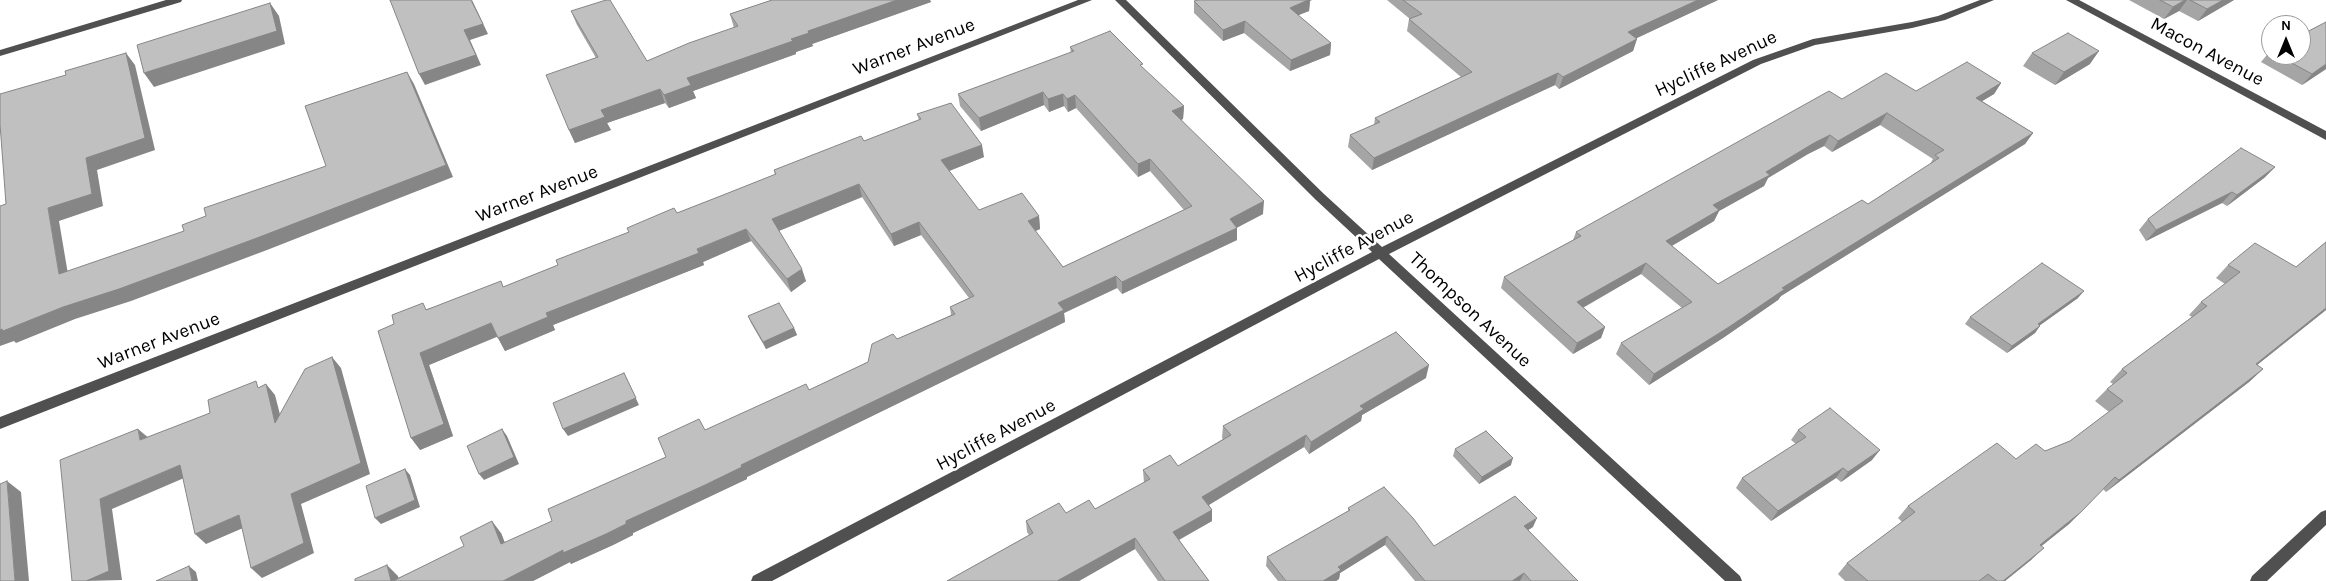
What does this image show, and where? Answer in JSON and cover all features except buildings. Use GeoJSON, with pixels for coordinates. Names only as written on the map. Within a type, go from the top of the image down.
{"type":"FeatureCollection","features":[{"type":"Feature","properties":{"kind":"street"},"geometry":{"type":"LineString","coordinates":[[0,53],[176,0]]}},
{"type":"Feature","properties":{"kind":"street","name":"Warner Avenue"},"geometry":{"type":"LineString","coordinates":[[0,423],[1087,0]]}},
{"type":"Feature","properties":{"kind":"street","name":"Thompson Avenue"},"geometry":{"type":"LineString","coordinates":[[1120,0],[1142,24],[1313,190],[1735,581]]}},
{"type":"Feature","properties":{"kind":"street","name":"Hycliffe Avenue"},"geometry":{"type":"LineString","coordinates":[[758,581],[1381,254],[1757,62],[1813,42],[1941,18],[1988,0]]}},
{"type":"Feature","properties":{"kind":"street","name":"Macon Avenue"},"geometry":{"type":"LineString","coordinates":[[2071,0],[2326,136]]}},
{"type":"Feature","properties":{"kind":"street"},"geometry":{"type":"LineString","coordinates":[[2257,581],[2326,516]]}}]}
